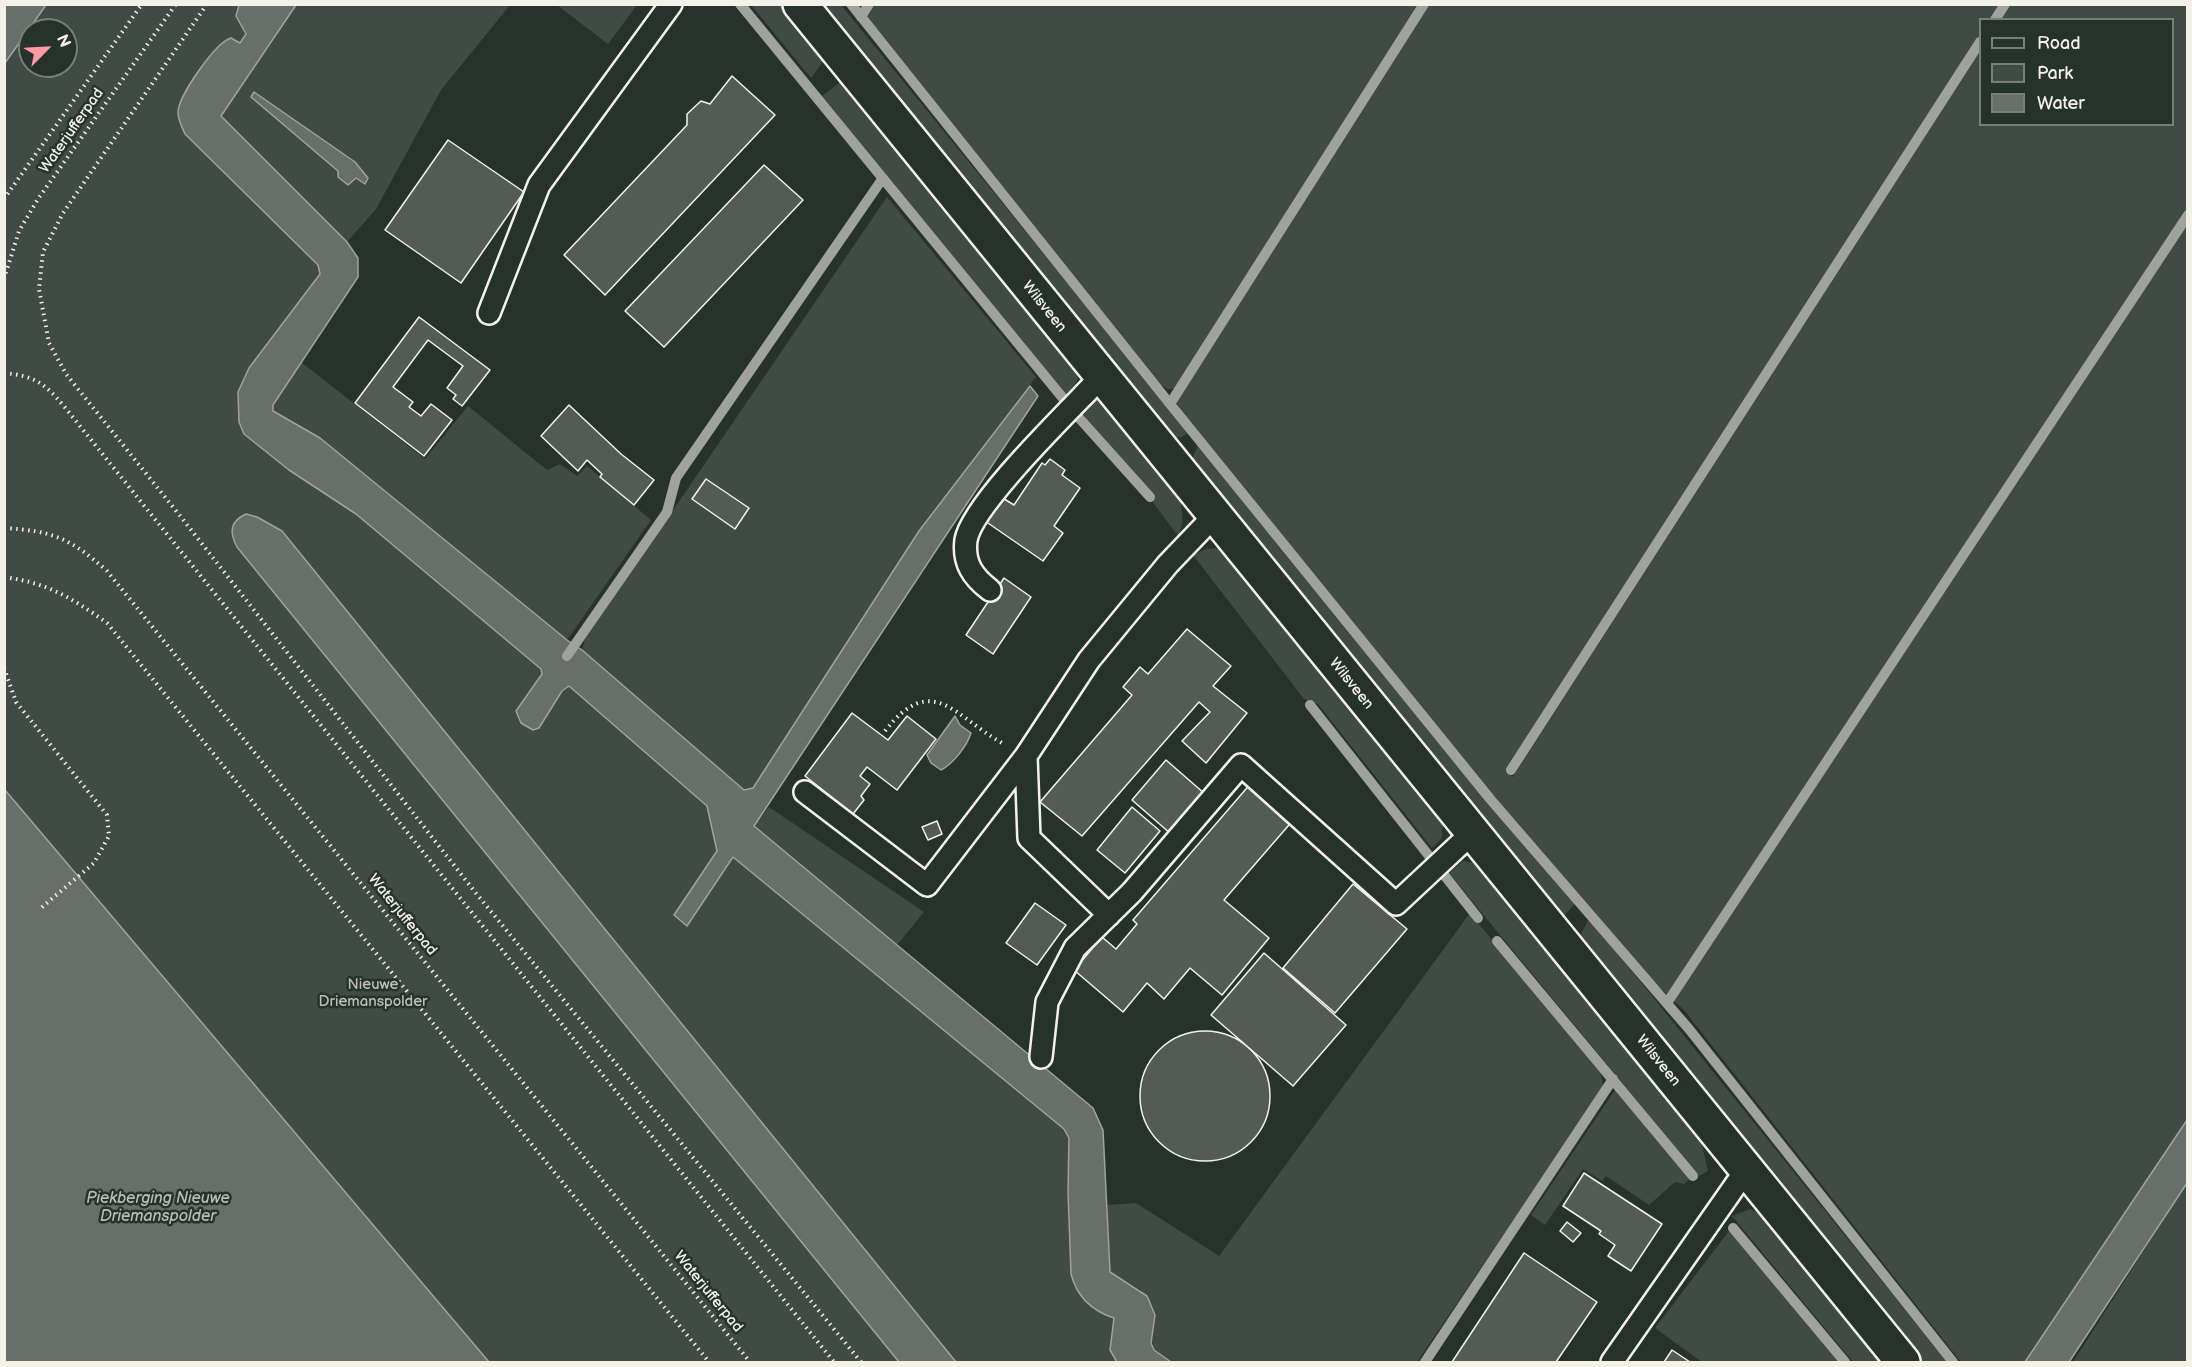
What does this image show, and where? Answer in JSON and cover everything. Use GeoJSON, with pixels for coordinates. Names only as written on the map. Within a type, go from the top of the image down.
{"type":"FeatureCollection","features":[{"type":"Feature","properties":{"kind":"street","name":"Wilsveen"},"geometry":{"type":"LineString","coordinates":[[800,4],[1903,1362]]}},
{"type":"Feature","properties":{"kind":"lane"},"geometry":{"type":"LineString","coordinates":[[489,313],[539,185],[671,4]]}},
{"type":"Feature","properties":{"kind":"lane"},"geometry":{"type":"LineString","coordinates":[[990,590],[976,580],[969,569],[966,539],[971,525],[997,488],[1101,376]]}},
{"type":"Feature","properties":{"kind":"lane"},"geometry":{"type":"LineString","coordinates":[[805,792],[927,885],[1026,756],[1089,660],[1168,564],[1214,516]]}},
{"type":"Feature","properties":{"kind":"lane"},"geometry":{"type":"LineString","coordinates":[[1026,756],[1029,838],[1109,915]]}},
{"type":"Feature","properties":{"kind":"lane"},"geometry":{"type":"LineString","coordinates":[[1041,1057],[1047,1002],[1075,948],[1132,892],[1241,765],[1396,904],[1472,833]]}},
{"type":"Feature","properties":{"kind":"lane"},"geometry":{"type":"LineString","coordinates":[[1612,1362],[1746,1170]]}},
{"type":"Feature","properties":{"kind":"path"},"geometry":{"type":"LineString","coordinates":[[4,199],[141,4]]}},
{"type":"Feature","properties":{"kind":"path","name":"Waterjufferpad"},"geometry":{"type":"LineString","coordinates":[[4,279],[19,231],[38,199],[176,4]]}},
{"type":"Feature","properties":{"kind":"path"},"geometry":{"type":"LineString","coordinates":[[207,4],[63,213],[43,252],[39,289],[49,343],[66,374],[182,517],[475,892],[861,1362]]}},
{"type":"Feature","properties":{"kind":"path"},"geometry":{"type":"LineString","coordinates":[[4,373],[26,375],[45,385],[63,405],[834,1362]]}},
{"type":"Feature","properties":{"kind":"path","name":"Waterjufferpad"},"geometry":{"type":"LineString","coordinates":[[4,528],[38,530],[61,537],[87,553],[107,571],[750,1362]]}},
{"type":"Feature","properties":{"kind":"path"},"geometry":{"type":"LineString","coordinates":[[4,577],[34,581],[69,596],[107,623],[709,1362]]}},
{"type":"Feature","properties":{"kind":"path"},"geometry":{"type":"LineString","coordinates":[[4,668],[16,702],[107,815],[110,836],[94,863],[40,908]]}},
{"type":"Feature","properties":{"kind":"path"},"geometry":{"type":"LineString","coordinates":[[885,731],[898,714],[909,706],[932,699],[1026,756]]}},
{"type":"Feature","properties":{"kind":"green space","name":"Nieuwe Driemanspolder"},"geometry":{"type":"Polygon","coordinates":[[[5,5],[271,5],[193,119],[344,276],[252,420],[738,813],[1079,1132],[1085,1292],[1137,1329],[1151,1362],[5,1362],[5,5]]]}},
{"type":"Feature","properties":{"kind":"green space"},"geometry":{"type":"Polygon","coordinates":[[[296,5],[510,5],[441,90],[376,209],[347,242],[221,116],[296,5]]]}},
{"type":"Feature","properties":{"kind":"green space"},"geometry":{"type":"Polygon","coordinates":[[[557,5],[637,5],[608,44],[557,5]]]}},
{"type":"Feature","properties":{"kind":"green space"},"geometry":{"type":"Polygon","coordinates":[[[751,5],[781,5],[825,59],[811,78],[751,5]]]}},
{"type":"Feature","properties":{"kind":"green space"},"geometry":{"type":"Polygon","coordinates":[[[817,5],[841,5],[1189,432],[1182,437],[1169,439],[817,5]]]}},
{"type":"Feature","properties":{"kind":"green space"},"geometry":{"type":"Polygon","coordinates":[[[854,5],[2001,5],[1992,18],[1979,18],[1979,38],[1506,771],[1513,777],[1979,53],[1979,126],[2174,126],[2174,18],[2002,18],[2010,5],[2187,5],[2187,1120],[2025,1362],[1961,1362],[1684,1010],[1654,982],[1492,794],[1182,414],[1177,402],[1182,389],[1168,389],[1158,383],[854,5]]]}},
{"type":"Feature","properties":{"kind":"green space"},"geometry":{"type":"Polygon","coordinates":[[[843,80],[1077,370],[1078,379],[1067,396],[822,96],[843,80]]]}},
{"type":"Feature","properties":{"kind":"green space"},"geometry":{"type":"Polygon","coordinates":[[[887,197],[1036,377],[919,531],[753,788],[744,790],[582,650],[585,639],[887,197]]]}},
{"type":"Feature","properties":{"kind":"green space"},"geometry":{"type":"Polygon","coordinates":[[[301,362],[425,459],[468,406],[547,470],[560,464],[577,476],[587,466],[651,520],[567,640],[320,438],[273,411],[273,405],[301,362]]]}},
{"type":"Feature","properties":{"kind":"green space"},"geometry":{"type":"Polygon","coordinates":[[[1102,401],[1180,498],[1182,522],[1178,536],[1152,501],[1155,496],[1087,421],[1082,411],[1089,402],[1102,401]]]}},
{"type":"Feature","properties":{"kind":"green space"},"geometry":{"type":"Polygon","coordinates":[[[1198,445],[1575,904],[1560,920],[1190,465],[1198,445]]]}},
{"type":"Feature","properties":{"kind":"green space"},"geometry":{"type":"Polygon","coordinates":[[[1221,548],[1443,822],[1442,838],[1432,848],[1318,704],[1304,699],[1193,555],[1206,549],[1221,548]]]}},
{"type":"Feature","properties":{"kind":"green space"},"geometry":{"type":"Polygon","coordinates":[[[769,807],[924,912],[897,945],[754,826],[769,807]]]}},
{"type":"Feature","properties":{"kind":"green space"},"geometry":{"type":"Polygon","coordinates":[[[1463,861],[1475,863],[1700,1136],[1708,1171],[1699,1176],[1449,873],[1463,861]]]}},
{"type":"Feature","properties":{"kind":"green space"},"geometry":{"type":"Polygon","coordinates":[[[1470,913],[1601,1074],[1603,1088],[1417,1362],[1171,1362],[1154,1350],[1141,1290],[1110,1272],[1107,1205],[1136,1203],[1219,1256],[1470,913]]]}},
{"type":"Feature","properties":{"kind":"green space"},"geometry":{"type":"Polygon","coordinates":[[[1589,918],[1947,1362],[1921,1362],[1577,942],[1589,918]]]}},
{"type":"Feature","properties":{"kind":"green space"},"geometry":{"type":"Polygon","coordinates":[[[1615,1090],[1690,1179],[1684,1184],[1675,1182],[1649,1205],[1606,1176],[1602,1181],[1583,1169],[1545,1225],[1531,1215],[1615,1090]]]}},
{"type":"Feature","properties":{"kind":"green space"},"geometry":{"type":"Polygon","coordinates":[[[2187,1183],[2187,1362],[2073,1362],[2187,1183]]]}},
{"type":"Feature","properties":{"kind":"green space"},"geometry":{"type":"Polygon","coordinates":[[[1750,1209],[1764,1216],[1884,1362],[1853,1362],[1732,1216],[1750,1209]]]}},
{"type":"Feature","properties":{"kind":"green space"},"geometry":{"type":"Polygon","coordinates":[[[1729,1231],[1840,1362],[1702,1362],[1655,1328],[1729,1231]]]}},
{"type":"Feature","properties":{"kind":"water"},"geometry":{"type":"Polygon","coordinates":[[[4,5],[46,5],[37,18],[18,18],[18,45],[5,63],[4,5]]]}},
{"type":"Feature","properties":{"kind":"water"},"geometry":{"type":"Polygon","coordinates":[[[239,5],[296,5],[221,116],[347,242],[358,258],[358,277],[273,405],[273,411],[320,438],[582,650],[744,790],[753,788],[919,531],[1030,386],[1038,396],[754,826],[1093,1108],[1103,1130],[1110,1272],[1147,1296],[1155,1315],[1151,1343],[1154,1350],[1171,1362],[1117,1362],[1110,1350],[1114,1318],[1092,1307],[1077,1290],[1071,1274],[1069,1138],[1064,1129],[733,857],[687,926],[674,915],[717,851],[707,806],[569,686],[562,691],[539,728],[533,730],[521,723],[516,711],[542,674],[541,669],[356,514],[289,470],[244,434],[239,422],[238,392],[249,368],[320,274],[318,265],[185,134],[179,121],[178,112],[184,94],[207,59],[224,42],[231,38],[240,43],[246,34],[236,16],[239,5]]]}},
{"type":"Feature","properties":{"kind":"water"},"geometry":{"type":"Polygon","coordinates":[[[254,92],[355,162],[368,178],[365,184],[356,178],[348,185],[338,177],[338,171],[251,97],[254,92]]]}},
{"type":"Feature","properties":{"kind":"water"},"geometry":{"type":"Polygon","coordinates":[[[246,514],[257,517],[282,531],[956,1362],[899,1362],[237,547],[232,528],[237,520],[246,514]]]}},
{"type":"Feature","properties":{"kind":"water"},"geometry":{"type":"Polygon","coordinates":[[[955,716],[960,725],[971,733],[959,754],[941,770],[931,763],[927,755],[955,716]]]}},
{"type":"Feature","properties":{"kind":"water","name":"Piekberging Nieuwe Driemanspolder"},"geometry":{"type":"Polygon","coordinates":[[[5,790],[489,1362],[5,1362],[5,790]]]}},
{"type":"Feature","properties":{"kind":"water"},"geometry":{"type":"Polygon","coordinates":[[[2187,1120],[2187,1183],[2069,1362],[2025,1362],[2187,1120]]]}},
{"type":"Feature","properties":{"kind":"building"},"geometry":{"type":"Polygon","coordinates":[[[732,76],[775,115],[605,295],[564,255],[687,125],[687,114],[701,101],[710,104],[732,76]]]}},
{"type":"Feature","properties":{"kind":"building"},"geometry":{"type":"Polygon","coordinates":[[[448,140],[524,192],[461,283],[385,230],[448,140]]]}},
{"type":"Feature","properties":{"kind":"building"},"geometry":{"type":"Polygon","coordinates":[[[764,165],[803,200],[664,347],[625,311],[764,165]]]}},
{"type":"Feature","properties":{"kind":"building"},"geometry":{"type":"Polygon","coordinates":[[[419,317],[490,370],[462,406],[453,399],[456,395],[447,388],[463,366],[428,340],[393,387],[413,402],[409,407],[421,416],[431,404],[452,420],[424,456],[355,403],[419,317]]]}},
{"type":"Feature","properties":{"kind":"building"},"geometry":{"type":"Polygon","coordinates":[[[569,405],[621,454],[654,480],[634,505],[600,477],[602,474],[587,460],[578,471],[541,436],[569,405]]]}},
{"type":"Feature","properties":{"kind":"building"},"geometry":{"type":"Polygon","coordinates":[[[1050,459],[1065,470],[1062,475],[1080,488],[1054,526],[1063,533],[1043,561],[985,521],[1001,497],[1014,505],[1042,463],[1045,465],[1050,459]]]}},
{"type":"Feature","properties":{"kind":"building"},"geometry":{"type":"Polygon","coordinates":[[[706,479],[749,508],[735,529],[692,499],[706,479]]]}},
{"type":"Feature","properties":{"kind":"building"},"geometry":{"type":"Polygon","coordinates":[[[1004,578],[1031,597],[993,654],[966,635],[1004,578]]]}},
{"type":"Feature","properties":{"kind":"building"},"geometry":{"type":"Polygon","coordinates":[[[1187,629],[1231,666],[1213,686],[1247,713],[1206,763],[1182,741],[1210,712],[1199,702],[1082,836],[1040,802],[1132,695],[1123,687],[1140,667],[1148,674],[1187,629]]]}},
{"type":"Feature","properties":{"kind":"building"},"geometry":{"type":"Polygon","coordinates":[[[852,713],[888,740],[907,716],[936,739],[897,790],[867,767],[860,776],[870,784],[861,796],[864,800],[853,814],[805,776],[852,713]]]}},
{"type":"Feature","properties":{"kind":"building"},"geometry":{"type":"Polygon","coordinates":[[[1166,760],[1205,794],[1171,834],[1132,800],[1166,760]]]}},
{"type":"Feature","properties":{"kind":"building"},"geometry":{"type":"Polygon","coordinates":[[[1252,782],[1295,818],[1224,900],[1269,938],[1222,995],[1190,968],[1164,999],[1147,983],[1123,1012],[1074,970],[1102,937],[1116,949],[1137,924],[1133,920],[1252,782]]]}},
{"type":"Feature","properties":{"kind":"building"},"geometry":{"type":"Polygon","coordinates":[[[1132,807],[1160,831],[1125,873],[1097,850],[1132,807]]]}},
{"type":"Feature","properties":{"kind":"building"},"geometry":{"type":"Polygon","coordinates":[[[937,821],[942,834],[928,840],[922,827],[937,821]]]}},
{"type":"Feature","properties":{"kind":"building"},"geometry":{"type":"Polygon","coordinates":[[[1353,884],[1407,929],[1335,1013],[1283,968],[1353,884]]]}},
{"type":"Feature","properties":{"kind":"building"},"geometry":{"type":"Polygon","coordinates":[[[1035,903],[1066,925],[1037,965],[1006,943],[1035,903]]]}},
{"type":"Feature","properties":{"kind":"building"},"geometry":{"type":"Polygon","coordinates":[[[1264,953],[1346,1025],[1293,1086],[1211,1015],[1264,953]]]}},
{"type":"Feature","properties":{"kind":"building"},"geometry":{"type":"Polygon","coordinates":[[[1205,1031],[1230,1036],[1251,1050],[1265,1071],[1270,1096],[1265,1121],[1251,1142],[1230,1156],[1205,1161],[1180,1156],[1159,1142],[1145,1121],[1140,1096],[1145,1071],[1159,1050],[1180,1036],[1205,1031]]]}},
{"type":"Feature","properties":{"kind":"building"},"geometry":{"type":"Polygon","coordinates":[[[1584,1173],[1662,1224],[1631,1271],[1608,1256],[1615,1245],[1599,1234],[1601,1231],[1563,1206],[1584,1173]]]}},
{"type":"Feature","properties":{"kind":"building"},"geometry":{"type":"Polygon","coordinates":[[[1567,1222],[1581,1233],[1573,1242],[1560,1231],[1567,1222]]]}},
{"type":"Feature","properties":{"kind":"building"},"geometry":{"type":"Polygon","coordinates":[[[1524,1253],[1597,1302],[1556,1362],[1452,1362],[1524,1253]]]}},
{"type":"Feature","properties":{"kind":"building"},"geometry":{"type":"Polygon","coordinates":[[[1672,1350],[1690,1362],[1664,1362],[1672,1350]]]}},
{"type":"Feature","properties":{"kind":"waterway"},"geometry":{"type":"LineString","coordinates":[[740,4],[1080,419],[1150,497]]}},
{"type":"Feature","properties":{"kind":"waterway"},"geometry":{"type":"LineString","coordinates":[[851,4],[1170,404],[1491,800],[1689,1029],[1953,1362]]}},
{"type":"Feature","properties":{"kind":"waterway"},"geometry":{"type":"LineString","coordinates":[[861,17],[869,4]]}},
{"type":"Feature","properties":{"kind":"waterway"},"geometry":{"type":"LineString","coordinates":[[1170,404],[1424,4]]}},
{"type":"Feature","properties":{"kind":"waterway"},"geometry":{"type":"LineString","coordinates":[[1996,18],[2005,4]]}},
{"type":"Feature","properties":{"kind":"waterway"},"geometry":{"type":"LineString","coordinates":[[1511,770],[1979,44]]}},
{"type":"Feature","properties":{"kind":"waterway"},"geometry":{"type":"LineString","coordinates":[[567,656],[667,512],[676,478],[883,178]]}},
{"type":"Feature","properties":{"kind":"waterway"},"geometry":{"type":"LineString","coordinates":[[1667,1003],[2188,215]]}},
{"type":"Feature","properties":{"kind":"waterway"},"geometry":{"type":"LineString","coordinates":[[1310,705],[1478,918]]}},
{"type":"Feature","properties":{"kind":"waterway"},"geometry":{"type":"LineString","coordinates":[[1497,941],[1693,1176]]}},
{"type":"Feature","properties":{"kind":"waterway"},"geometry":{"type":"LineString","coordinates":[[1425,1362],[1613,1079]]}},
{"type":"Feature","properties":{"kind":"waterway"},"geometry":{"type":"LineString","coordinates":[[1733,1228],[1845,1362]]}}]}
